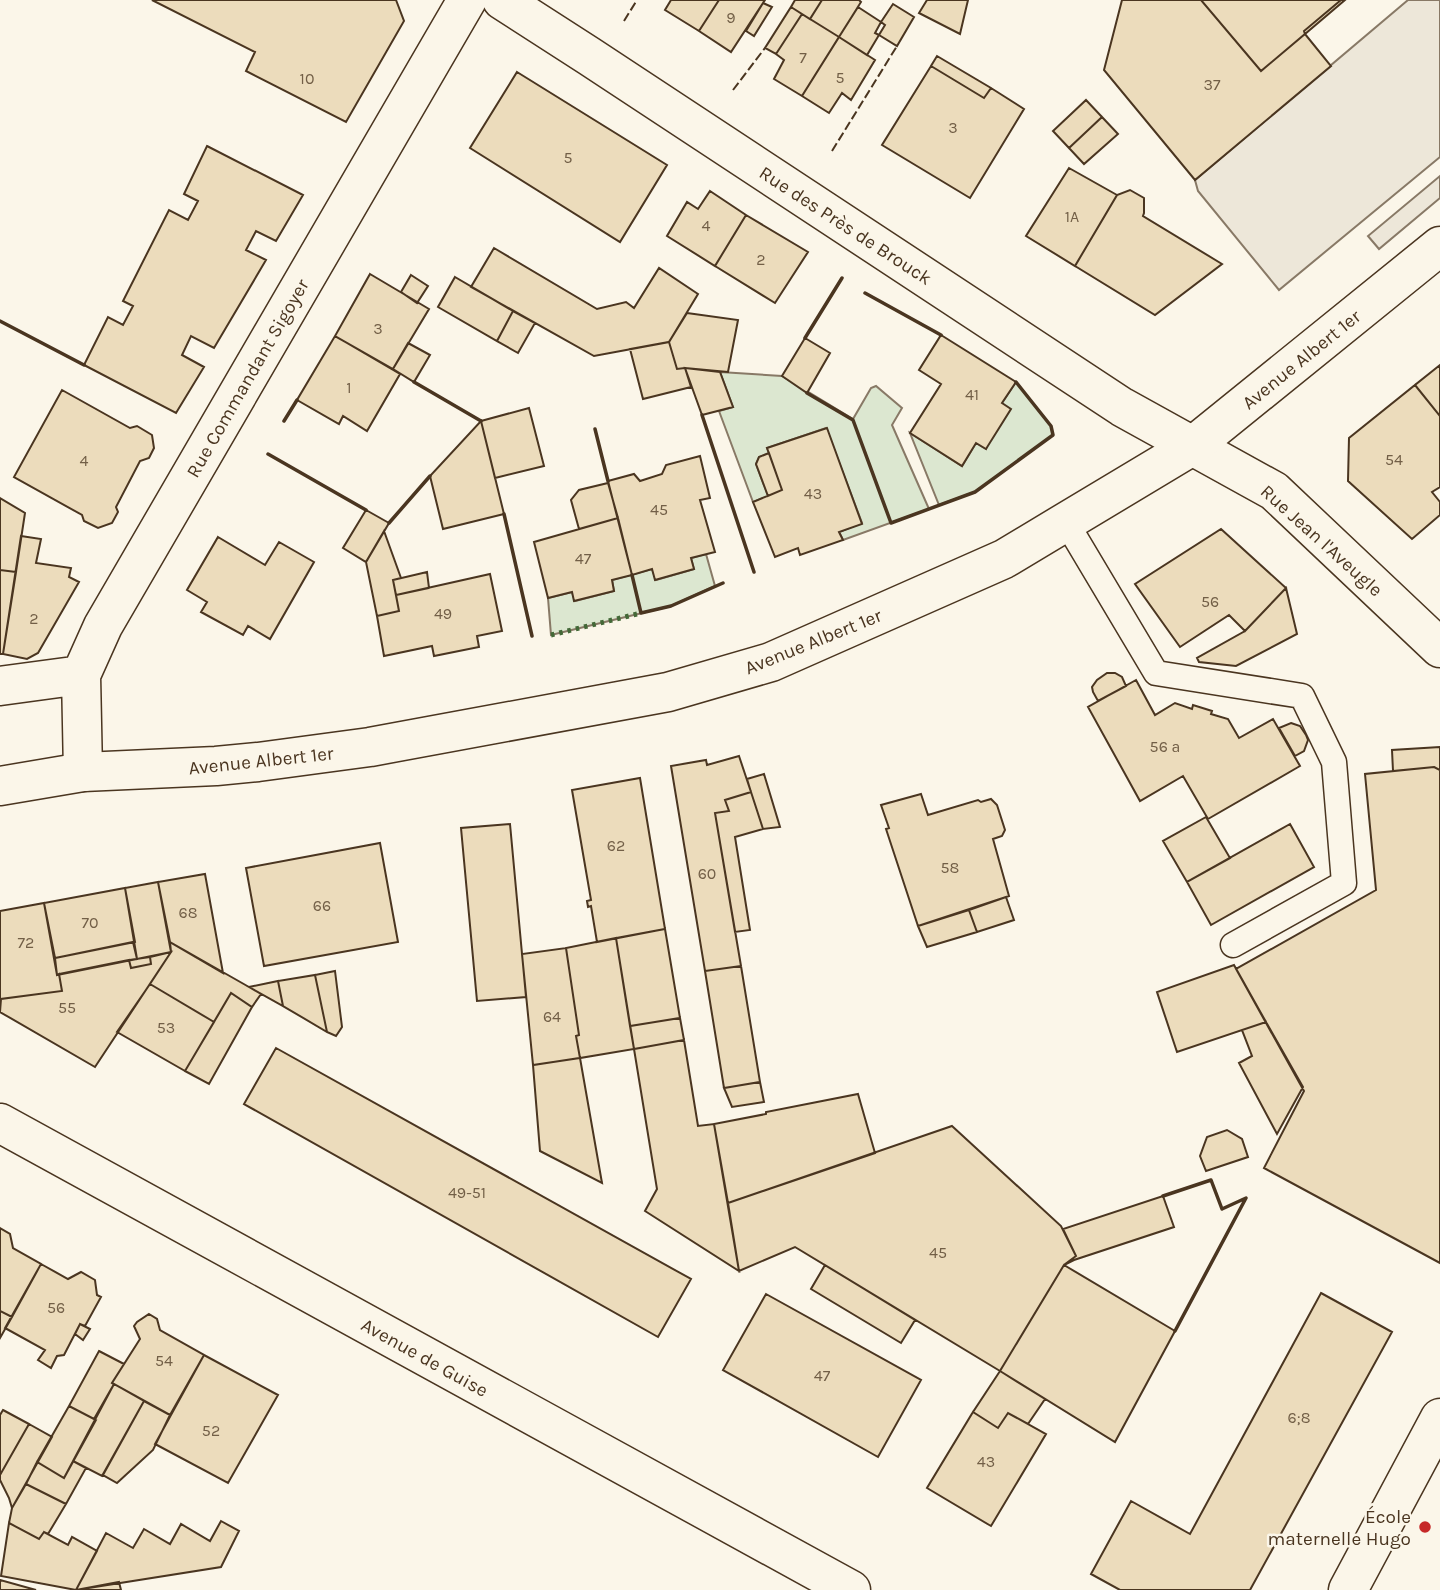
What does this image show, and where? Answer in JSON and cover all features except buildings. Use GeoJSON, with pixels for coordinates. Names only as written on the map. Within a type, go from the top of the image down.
{"type":"FeatureCollection","features":[{"type":"Feature","properties":{"kind":"street","name":"Rue Commandant Sigoyer"},"geometry":{"type":"LineString","coordinates":[[83,772],[81,675],[103,625],[467,0]]}},
{"type":"Feature","properties":{"kind":"street","name":"Rue des Près de Brouck"},"geometry":{"type":"LineString","coordinates":[[502,0],[1122,407],[1194,445]]}},
{"type":"Feature","properties":{"kind":"street","name":"Avenue Albert 1er"},"geometry":{"type":"LineString","coordinates":[[0,786],[83,772],[216,766],[334,752],[668,692],[771,662],[1004,559],[1194,445],[1440,246]]}},
{"type":"Feature","properties":{"kind":"street","name":"Rue Jean l'Aveugle"},"geometry":{"type":"LineString","coordinates":[[1194,445],[1274,491],[1440,648]]}},
{"type":"Feature","properties":{"kind":"street"},"geometry":{"type":"LineString","coordinates":[[0,686],[81,675]]}},
{"type":"Feature","properties":{"kind":"street","name":"Avenue de Guise"},"geometry":{"type":"LineString","coordinates":[[0,1123],[851,1590]]}},
{"type":"Feature","properties":{"kind":"street"},"geometry":{"type":"LineString","coordinates":[[1348,1590],[1440,1418]]}},
{"type":"Feature","properties":{"kind":"lane"},"geometry":{"type":"LineString","coordinates":[[1066,522],[1156,673],[1302,696],[1334,762],[1344,883],[1233,945]]}},
{"type":"Feature","properties":{"kind":"green space"},"geometry":{"type":"Polygon","coordinates":[[[720,372],[782,376],[853,419],[871,388],[876,386],[902,408],[892,425],[929,509],[843,540],[839,532],[862,523],[826,428],[767,448],[769,453],[759,457],[756,464],[768,496],[753,502],[719,411],[733,407],[720,372]]]}},
{"type":"Feature","properties":{"kind":"green space"},"geometry":{"type":"Polygon","coordinates":[[[1016,382],[1051,426],[1053,435],[975,492],[939,505],[910,433],[962,466],[976,443],[986,449],[1002,403],[1016,382]]]}},
{"type":"Feature","properties":{"kind":"green space"},"geometry":{"type":"Polygon","coordinates":[[[706,554],[715,586],[671,606],[551,635],[548,598],[572,592],[575,601],[614,591],[612,580],[652,569],[656,580],[694,569],[691,558],[706,554]]]}},
{"type":"Feature","properties":{"kind":"shaded area"},"geometry":{"type":"Polygon","coordinates":[[[1408,0],[1440,0],[1440,157],[1279,290],[1198,191],[1195,180],[1408,0]]]}},
{"type":"Feature","properties":{"kind":"shaded area"},"geometry":{"type":"Polygon","coordinates":[[[1440,176],[1440,198],[1379,249],[1368,236],[1440,176]]]}},
{"type":"Feature","properties":{"kind":"hedge"},"geometry":{"type":"LineString","coordinates":[[551,635],[641,613]]}},
{"type":"Feature","properties":{"kind":"fence"},"geometry":{"type":"LineString","coordinates":[[624,21],[637,0]]}},
{"type":"Feature","properties":{"kind":"fence"},"geometry":{"type":"LineString","coordinates":[[832,151],[897,46]]}},
{"type":"Feature","properties":{"kind":"fence"},"geometry":{"type":"LineString","coordinates":[[733,90],[765,48]]}},
{"type":"Feature","properties":{"kind":"wall"},"geometry":{"type":"LineString","coordinates":[[805,338],[842,278]]}},
{"type":"Feature","properties":{"kind":"wall"},"geometry":{"type":"LineString","coordinates":[[865,293],[941,335]]}},
{"type":"Feature","properties":{"kind":"wall"},"geometry":{"type":"LineString","coordinates":[[0,321],[84,365]]}},
{"type":"Feature","properties":{"kind":"wall"},"geometry":{"type":"LineString","coordinates":[[414,382],[481,421]]}},
{"type":"Feature","properties":{"kind":"wall"},"geometry":{"type":"LineString","coordinates":[[807,393],[853,420],[891,523],[975,492],[1053,435],[1051,426],[1016,382]]}},
{"type":"Feature","properties":{"kind":"wall"},"geometry":{"type":"LineString","coordinates":[[284,421],[297,400]]}},
{"type":"Feature","properties":{"kind":"wall"},"geometry":{"type":"LineString","coordinates":[[702,415],[754,572]]}},
{"type":"Feature","properties":{"kind":"wall"},"geometry":{"type":"LineString","coordinates":[[595,429],[608,481]]}},
{"type":"Feature","properties":{"kind":"wall"},"geometry":{"type":"LineString","coordinates":[[268,454],[366,510]]}},
{"type":"Feature","properties":{"kind":"wall"},"geometry":{"type":"LineString","coordinates":[[389,523],[430,476]]}},
{"type":"Feature","properties":{"kind":"wall"},"geometry":{"type":"LineString","coordinates":[[504,514],[532,636]]}},
{"type":"Feature","properties":{"kind":"wall"},"geometry":{"type":"LineString","coordinates":[[632,575],[641,613],[671,606],[723,583]]}},
{"type":"Feature","properties":{"kind":"wall"},"geometry":{"type":"LineString","coordinates":[[1163,1196],[1211,1180],[1222,1209],[1246,1198],[1175,1331]]}},
{"type":"Feature","properties":{"kind":"place","name":"École maternelle Hugo"},"geometry":{"type":"Point","coordinates":[1425,1527]}}]}
